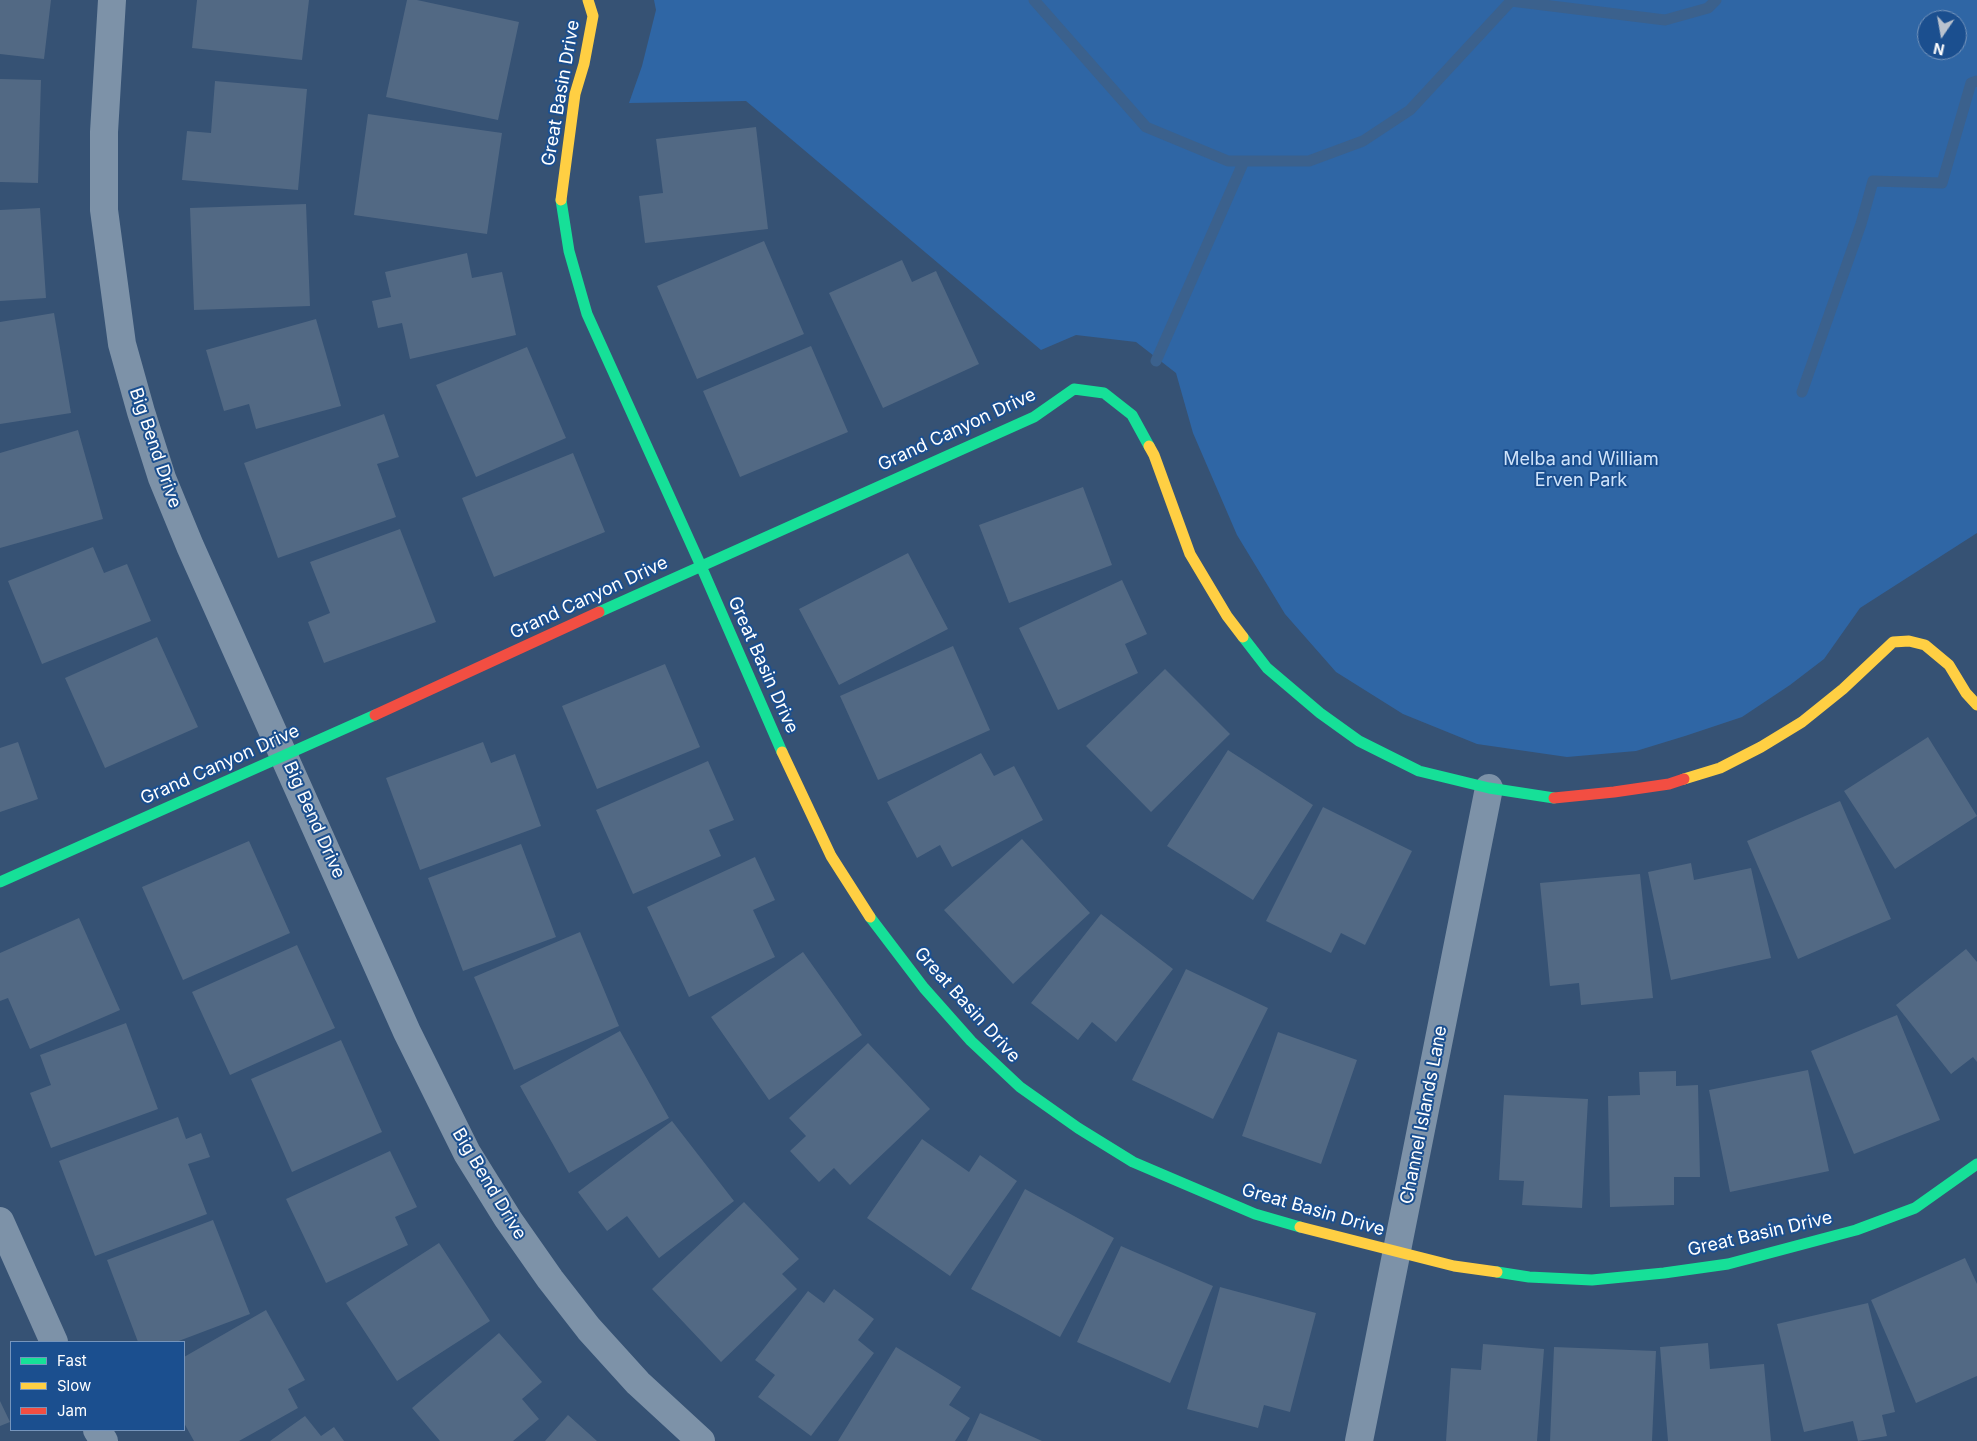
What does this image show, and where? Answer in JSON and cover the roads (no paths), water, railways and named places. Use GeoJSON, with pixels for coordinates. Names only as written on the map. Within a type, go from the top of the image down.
{"type":"FeatureCollection","features":[{"type":"Feature","properties":{"kind":"street","name":"Big Bend Drive"},"geometry":{"type":"LineString","coordinates":[[112,0],[104,132],[104,210],[122,344],[162,478],[190,546],[407,1032],[467,1153],[508,1219],[550,1279],[589,1329],[638,1383],[701,1441]]}},
{"type":"Feature","properties":{"kind":"street","name":"Great Basin Drive"},"geometry":{"type":"LineString","coordinates":[[588,0],[593,16],[584,64],[575,94],[561,198],[569,251],[587,314],[701,566],[792,776],[831,856],[877,928],[924,988],[971,1041],[1020,1088],[1078,1128],[1133,1162],[1255,1214],[1329,1236],[1454,1266],[1529,1277],[1592,1280],[1664,1273],[1718,1265],[1856,1230],[1915,1208],[1977,1164]]}},
{"type":"Feature","properties":{"kind":"street","name":"Grand Canyon Drive"},"geometry":{"type":"LineString","coordinates":[[0,882],[285,756],[701,566],[1034,417],[1074,389],[1104,393],[1132,415],[1154,455],[1190,554],[1226,616],[1268,668],[1320,713],[1359,741],[1420,771],[1488,788],[1549,798],[1614,792],[1669,784],[1720,768],[1761,747],[1802,722],[1843,689],[1893,642],[1909,641],[1926,646],[1949,664],[1966,694],[1977,705]]}},
{"type":"Feature","properties":{"kind":"street","name":"Channel Islands Lane"},"geometry":{"type":"LineString","coordinates":[[1359,1441],[1488,788]]}},
{"type":"Feature","properties":{"kind":"street"},"geometry":{"type":"LineString","coordinates":[[0,1221],[54,1341]]}},
{"type":"Feature","properties":{"kind":"waterway"},"geometry":{"type":"LineString","coordinates":[[1034,0],[1146,127],[1228,161],[1309,161],[1363,141],[1410,110],[1511,1],[1665,20],[1708,8],[1716,0]]}},
{"type":"Feature","properties":{"kind":"waterway"},"geometry":{"type":"LineString","coordinates":[[1802,392],[1861,224],[1873,181],[1942,183],[1971,83],[1977,81]]}},
{"type":"Feature","properties":{"kind":"waterway"},"geometry":{"type":"LineString","coordinates":[[1156,361],[1244,161]]}},
{"type":"Feature","properties":{"kind":"park label","name":"Melba and William Erven Park"},"geometry":{"type":"Point","coordinates":[1581,470]}}]}
